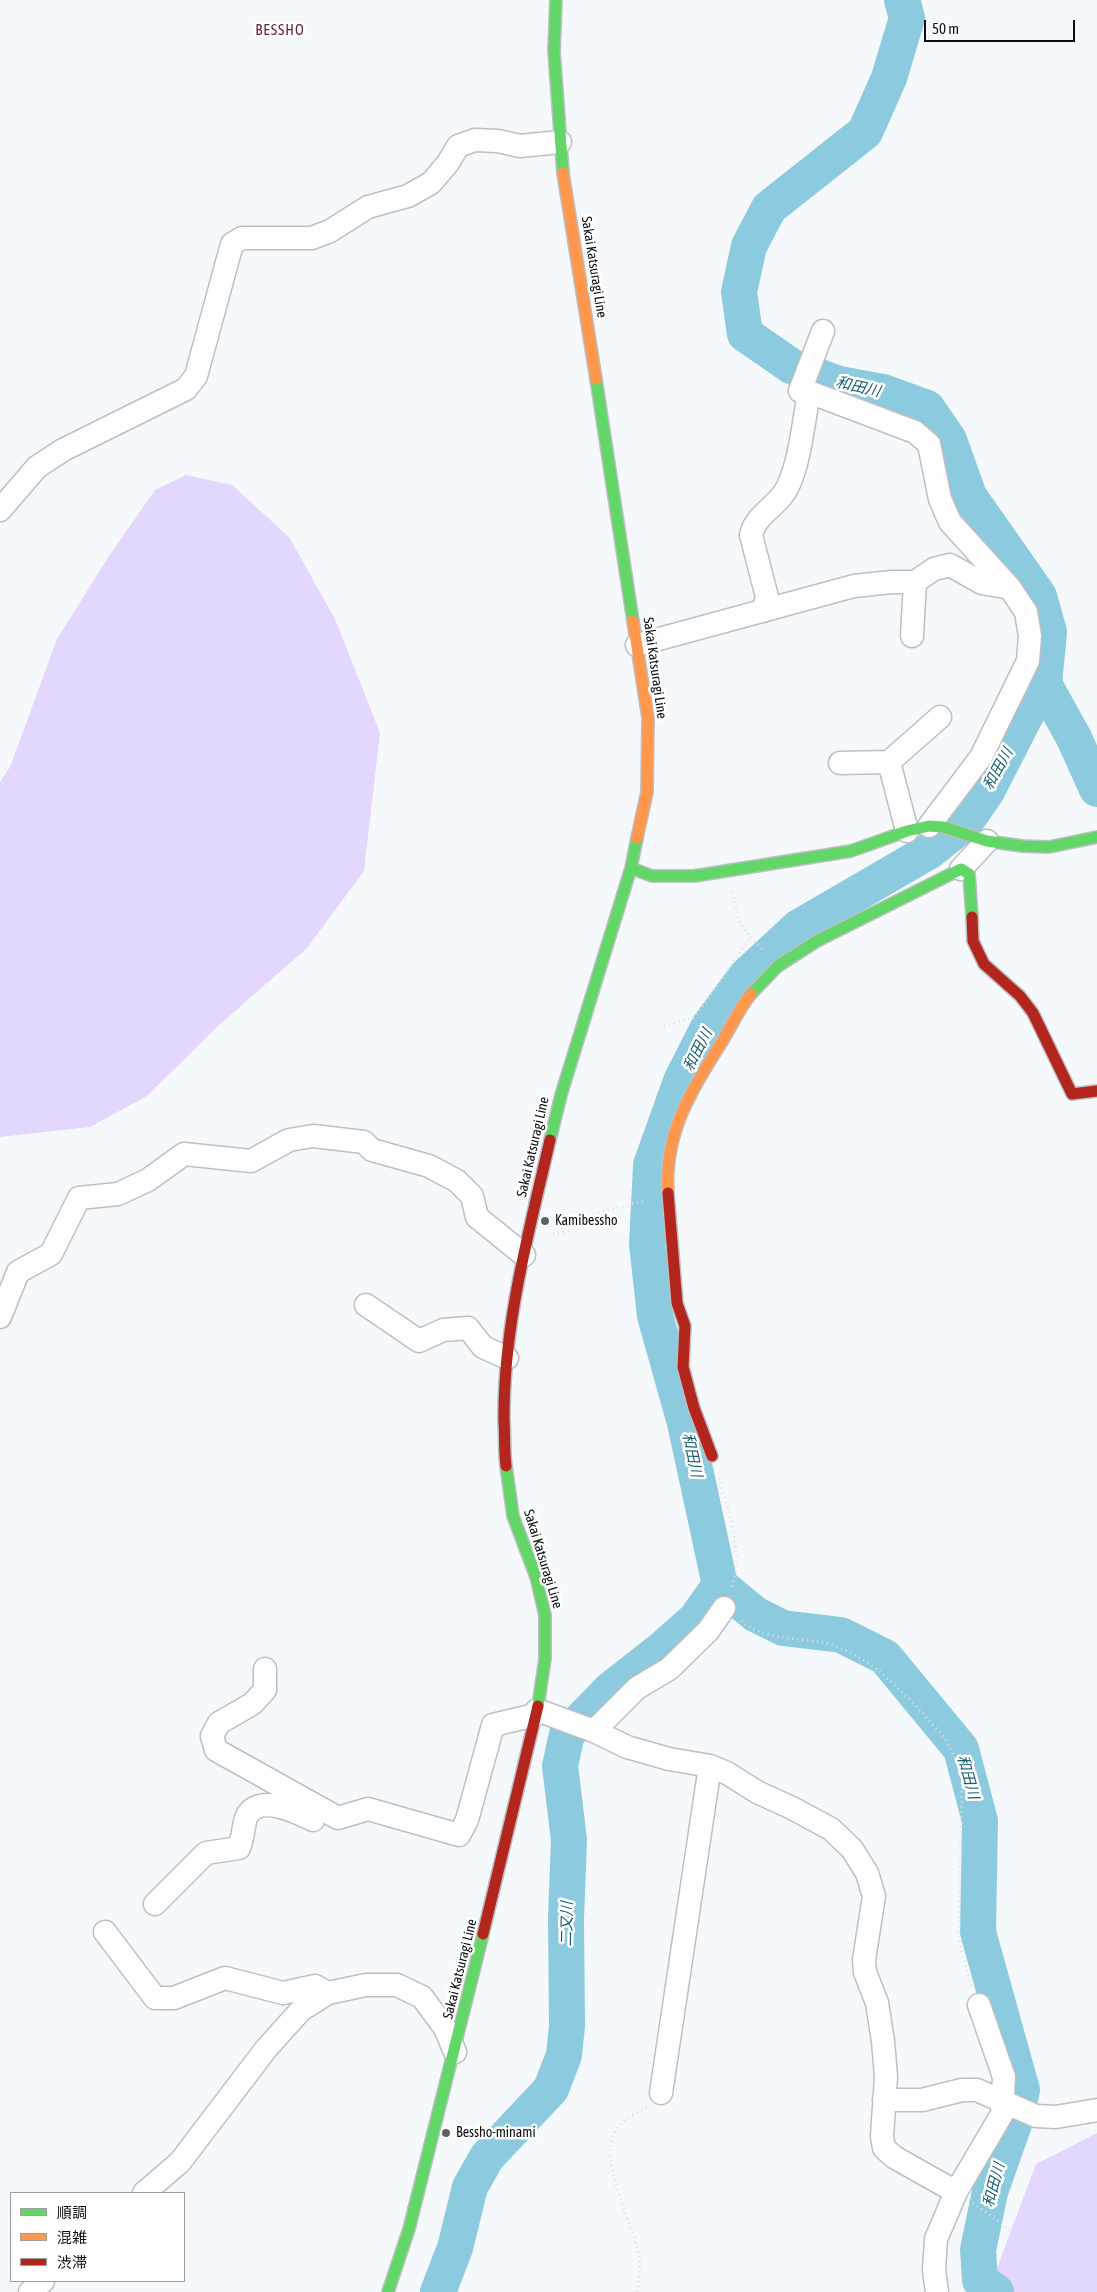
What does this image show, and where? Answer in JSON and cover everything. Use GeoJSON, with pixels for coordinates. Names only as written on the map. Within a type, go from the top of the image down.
{"type":"FeatureCollection","features":[{"type":"Feature","properties":{"kind":"main road","name":"Sakai Katsuragi Line"},"geometry":{"type":"LineString","coordinates":[[388,2292],[409,2229],[456,2052],[536,1712],[544,1659],[545,1616],[536,1577],[513,1516],[505,1459],[504,1394],[508,1338],[525,1247],[561,1095],[630,868],[647,792],[648,718],[561,160],[554,51],[556,0]]}},
{"type":"Feature","properties":{"kind":"main road"},"geometry":{"type":"LineString","coordinates":[[630,868],[652,876],[694,876],[851,851],[926,828],[987,841],[1022,846],[1049,847],[1093,838]]}},
{"type":"Feature","properties":{"kind":"main road"},"geometry":{"type":"LineString","coordinates":[[712,1456],[694,1408],[683,1367],[686,1326],[677,1303],[670,1248],[668,1156],[674,1132],[694,1087],[749,997],[778,966],[817,941],[961,869],[969,874],[973,941],[984,964],[1020,996],[1033,1013],[1072,1094],[1097,1091]]}},
{"type":"Feature","properties":{"kind":"street"},"geometry":{"type":"LineString","coordinates":[[0,510],[37,467],[63,450],[186,389],[196,376],[232,244],[242,238],[312,238],[330,231],[368,207],[408,196],[431,183],[448,163],[458,146],[476,140],[498,140],[520,146],[560,142]]}},
{"type":"Feature","properties":{"kind":"street"},"geometry":{"type":"LineString","coordinates":[[823,331],[800,391],[809,392],[915,432],[929,444],[940,499],[950,522],[1010,588],[1026,612],[1030,636],[1028,661],[981,757],[926,828],[889,762]]}},
{"type":"Feature","properties":{"kind":"street"},"geometry":{"type":"LineString","coordinates":[[763,611],[767,597],[751,535],[753,524],[784,493],[794,467],[809,392]]}},
{"type":"Feature","properties":{"kind":"street"},"geometry":{"type":"LineString","coordinates":[[637,645],[854,586],[892,582],[915,582],[934,568],[950,565],[982,583],[1000,588],[1010,588]]}},
{"type":"Feature","properties":{"kind":"street"},"geometry":{"type":"LineString","coordinates":[[912,636],[915,582]]}},
{"type":"Feature","properties":{"kind":"street"},"geometry":{"type":"LineString","coordinates":[[840,763],[889,762],[940,716]]}},
{"type":"Feature","properties":{"kind":"street"},"geometry":{"type":"LineString","coordinates":[[961,869],[987,841]]}},
{"type":"Feature","properties":{"kind":"street"},"geometry":{"type":"LineString","coordinates":[[0,1317],[18,1272],[51,1254],[79,1198],[118,1194],[148,1180],[184,1154],[251,1161],[289,1140],[313,1136],[364,1142],[372,1150],[429,1166],[457,1181],[472,1196],[477,1217],[525,1247]]}},
{"type":"Feature","properties":{"kind":"street"},"geometry":{"type":"LineString","coordinates":[[366,1305],[419,1342],[443,1330],[468,1328],[483,1346],[506,1358]]}},
{"type":"Feature","properties":{"kind":"street"},"geometry":{"type":"LineString","coordinates":[[594,1731],[637,1688],[669,1669],[708,1631],[724,1608]]}},
{"type":"Feature","properties":{"kind":"street"},"geometry":{"type":"LineString","coordinates":[[265,1669],[265,1690],[252,1704],[218,1723],[212,1736],[216,1750],[338,1818]]}},
{"type":"Feature","properties":{"kind":"street"},"geometry":{"type":"LineString","coordinates":[[155,1904],[206,1853],[238,1848],[243,1837],[246,1818],[252,1809],[262,1806],[286,1807],[320,1823],[368,1809],[459,1835],[467,1820],[493,1725],[536,1712],[594,1731],[627,1747],[669,1760],[710,1766],[831,1830],[852,1849],[867,1873],[874,1896],[864,1960],[865,1972],[877,2003],[883,2042],[886,2077],[882,2136],[884,2148],[894,2157],[964,2197]]}},
{"type":"Feature","properties":{"kind":"street"},"geometry":{"type":"LineString","coordinates":[[661,2093],[710,1766]]}},
{"type":"Feature","properties":{"kind":"street"},"geometry":{"type":"LineString","coordinates":[[104,1932],[155,1998],[174,1998],[225,1978],[283,1993],[314,1986],[328,1992]]}},
{"type":"Feature","properties":{"kind":"street"},"geometry":{"type":"LineString","coordinates":[[145,2192],[180,2162],[266,2049],[301,2010],[328,1992],[366,1984],[398,1985],[422,1997],[445,2028],[456,2052]]}},
{"type":"Feature","properties":{"kind":"street"},"geometry":{"type":"LineString","coordinates":[[937,2292],[934,2270],[936,2239],[964,2197],[1002,2114],[1004,2101],[1004,2077],[979,2005]]}},
{"type":"Feature","properties":{"kind":"street"},"geometry":{"type":"LineString","coordinates":[[884,2100],[922,2100],[962,2090],[977,2090],[1036,2116],[1056,2117],[1097,2110]]}},
{"type":"Feature","properties":{"kind":"street"},"geometry":{"type":"LineString","coordinates":[[30,2292],[42,2282]]}},
{"type":"Feature","properties":{"kind":"path"},"geometry":{"type":"LineString","coordinates":[[728,870],[738,920],[757,945]]}},
{"type":"Feature","properties":{"kind":"path"},"geometry":{"type":"LineString","coordinates":[[664,1026],[695,1017],[750,938]]}},
{"type":"Feature","properties":{"kind":"path"},"geometry":{"type":"LineString","coordinates":[[525,1247],[569,1231],[570,1222],[638,1202]]}},
{"type":"Feature","properties":{"kind":"path"},"geometry":{"type":"LineString","coordinates":[[712,1456],[734,1537],[737,1562],[736,1576]]}},
{"type":"Feature","properties":{"kind":"path"},"geometry":{"type":"LineString","coordinates":[[724,1608],[751,1629],[773,1636],[833,1645],[858,1658],[881,1673],[900,1689],[949,1744],[962,1782],[959,1934],[962,1955],[979,2005]]}},
{"type":"Feature","properties":{"kind":"path"},"geometry":{"type":"LineString","coordinates":[[637,2292],[640,2273],[638,2250],[619,2194],[611,2157],[612,2138],[622,2122],[648,2106],[661,2093]]}},
{"type":"Feature","properties":{"kind":"path"},"geometry":{"type":"LineString","coordinates":[[964,2197],[1028,2243],[1046,2250],[1097,2262]]}},
{"type":"Feature","properties":{"kind":"shaded area"},"geometry":{"type":"Polygon","coordinates":[[[186,475],[232,485],[289,537],[335,619],[380,733],[364,871],[307,948],[219,1025],[147,1096],[90,1127],[0,1137],[0,782],[10,767],[57,639],[109,556],[155,490],[186,475]]]}},
{"type":"Feature","properties":{"kind":"shaded area"},"geometry":{"type":"Polygon","coordinates":[[[1097,2133],[1097,2292],[988,2292],[1036,2164],[1097,2133]]]}},
{"type":"Feature","properties":{"kind":"waterway","name":"和田川"},"geometry":{"type":"LineString","coordinates":[[902,0],[907,18],[889,78],[865,132],[769,208],[749,246],[739,292],[745,334],[791,366],[839,384],[883,392],[927,408],[949,440],[969,496],[1039,596],[1049,632],[1044,684],[987,791],[965,823],[928,852],[799,927],[746,976],[709,1026],[681,1081],[651,1165],[647,1244],[655,1316],[685,1423],[720,1585],[755,1614],[783,1628],[841,1635],[885,1657],[961,1749],[980,1821],[978,1932],[1022,2090],[1014,2124],[990,2192],[978,2250],[980,2280],[996,2292]]}},
{"type":"Feature","properties":{"kind":"waterway"},"geometry":{"type":"LineString","coordinates":[[1044,684],[1074,738],[1097,789]]}},
{"type":"Feature","properties":{"kind":"waterway","name":"二又川"},"geometry":{"type":"LineString","coordinates":[[438,2292],[455,2248],[470,2187],[487,2157],[551,2089],[564,2055],[567,2026],[566,1918],[569,1840],[560,1766],[567,1734],[610,1690],[661,1650],[696,1619],[720,1585]]}},
{"type":"Feature","properties":{"kind":"traffic: fast"},"geometry":{"type":"LineString","coordinates":[[556,0],[554,51],[563,173]]}},
{"type":"Feature","properties":{"kind":"traffic: fast"},"geometry":{"type":"LineString","coordinates":[[596,379],[633,621]]}},
{"type":"Feature","properties":{"kind":"traffic: fast"},"geometry":{"type":"LineString","coordinates":[[631,868],[652,876],[694,876],[851,851],[907,831],[929,826],[943,827],[987,841],[1022,846],[1049,847],[1097,837]]}},
{"type":"Feature","properties":{"kind":"traffic: fast"},"geometry":{"type":"LineString","coordinates":[[550,1140],[561,1095],[631,868],[637,838]]}},
{"type":"Feature","properties":{"kind":"traffic: fast"},"geometry":{"type":"LineString","coordinates":[[751,994],[778,966],[817,941],[961,869],[969,874],[972,917]]}},
{"type":"Feature","properties":{"kind":"traffic: fast"},"geometry":{"type":"LineString","coordinates":[[506,1466],[513,1516],[536,1577],[545,1615],[545,1659],[538,1706]]}},
{"type":"Feature","properties":{"kind":"traffic: fast"},"geometry":{"type":"LineString","coordinates":[[388,2292],[409,2229],[483,1934]]}},
{"type":"Feature","properties":{"kind":"traffic: slow"},"geometry":{"type":"LineString","coordinates":[[563,173],[596,379]]}},
{"type":"Feature","properties":{"kind":"traffic: slow"},"geometry":{"type":"LineString","coordinates":[[633,621],[648,718],[647,792],[637,838]]}},
{"type":"Feature","properties":{"kind":"traffic: slow"},"geometry":{"type":"LineString","coordinates":[[668,1193],[668,1171],[671,1150],[682,1112],[701,1076],[751,994]]}},
{"type":"Feature","properties":{"kind":"traffic: jam"},"geometry":{"type":"LineString","coordinates":[[972,917],[973,941],[984,964],[1020,996],[1033,1013],[1072,1094],[1097,1091]]}},
{"type":"Feature","properties":{"kind":"traffic: jam"},"geometry":{"type":"LineString","coordinates":[[506,1466],[504,1421],[508,1350],[519,1279],[550,1140]]}},
{"type":"Feature","properties":{"kind":"traffic: jam"},"geometry":{"type":"LineString","coordinates":[[668,1193],[677,1303],[685,1326],[683,1367],[694,1408],[712,1456]]}},
{"type":"Feature","properties":{"kind":"traffic: jam"},"geometry":{"type":"LineString","coordinates":[[483,1934],[538,1706]]}},
{"type":"Feature","properties":{"kind":"place","name":"Kamibessho"},"geometry":{"type":"Point","coordinates":[545,1221]}},
{"type":"Feature","properties":{"kind":"place","name":"Bessho-minami"},"geometry":{"type":"Point","coordinates":[446,2133]}},
{"type":"Feature","properties":{"kind":"district","name":"BESSHO"},"geometry":{"type":"Point","coordinates":[280,30]}}]}
